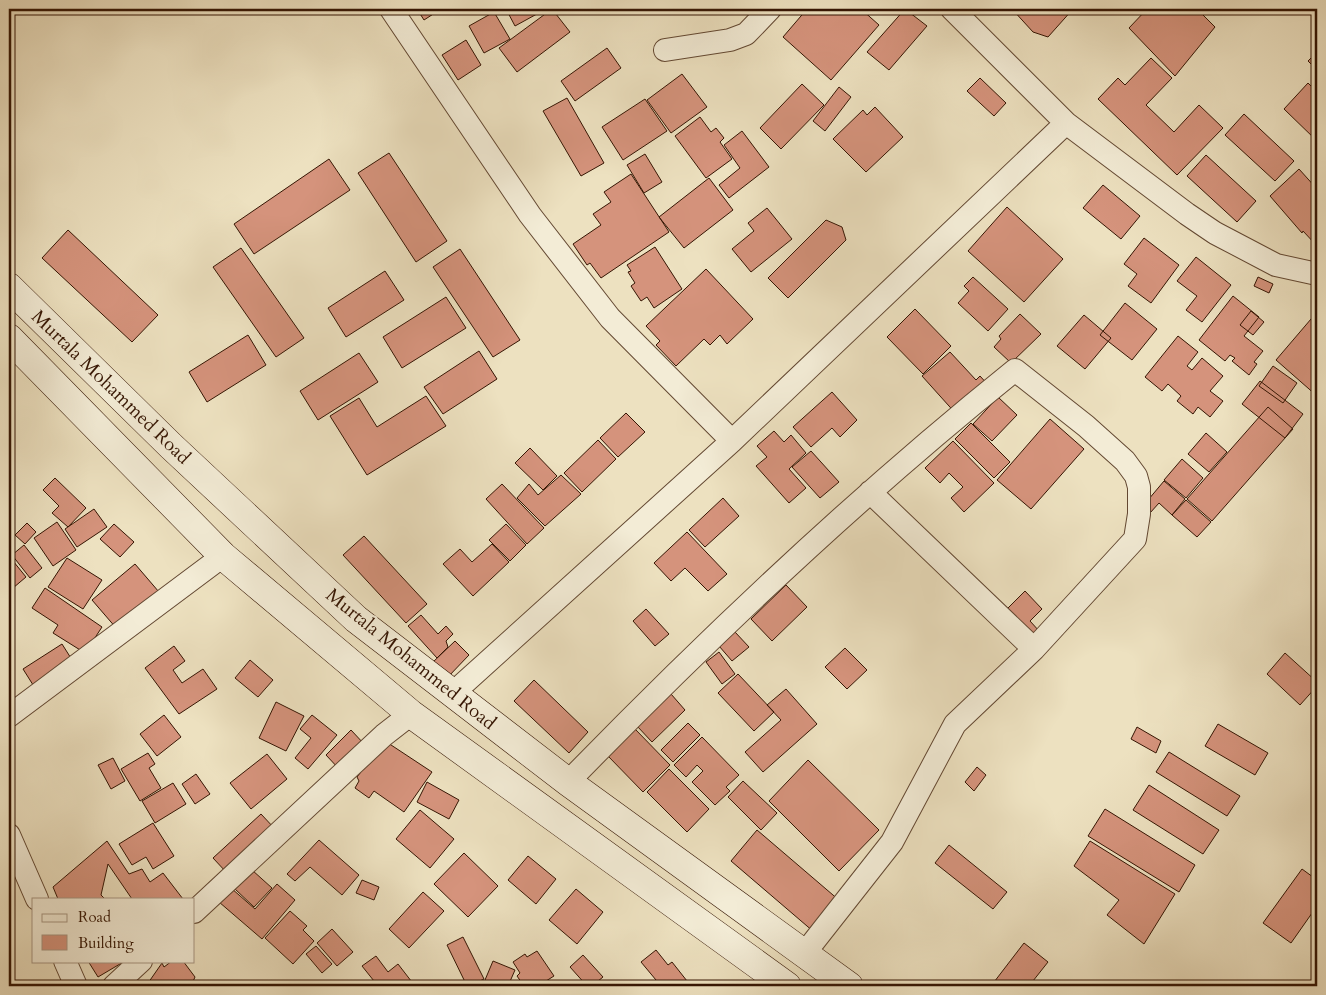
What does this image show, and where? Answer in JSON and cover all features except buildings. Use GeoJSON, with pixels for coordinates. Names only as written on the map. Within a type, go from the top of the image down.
{"type":"FeatureCollection","features":[{"type":"Feature","properties":{"kind":"main road","name":"Murtala Mohammed Road"},"geometry":{"type":"LineString","coordinates":[[9,287],[171,446],[356,619],[568,782],[849,986]]}},
{"type":"Feature","properties":{"kind":"main road","name":"Murtala Mohammed Road"},"geometry":{"type":"LineString","coordinates":[[9,338],[224,556],[411,714],[780,984]]}},
{"type":"Feature","properties":{"kind":"street"},"geometry":{"type":"LineString","coordinates":[[391,9],[530,215],[610,318],[732,441]]}},
{"type":"Feature","properties":{"kind":"street"},"geometry":{"type":"LineString","coordinates":[[666,50],[730,40],[746,34],[770,9]]}},
{"type":"Feature","properties":{"kind":"street"},"geometry":{"type":"LineString","coordinates":[[952,9],[1066,123],[1186,214],[1215,233],[1276,264],[1317,274]]}},
{"type":"Feature","properties":{"kind":"street"},"geometry":{"type":"LineString","coordinates":[[452,694],[732,441],[1066,123]]}},
{"type":"Feature","properties":{"kind":"street"},"geometry":{"type":"LineString","coordinates":[[568,782],[678,669],[870,492],[1015,370],[1086,426],[1125,461],[1136,476],[1139,488],[1135,539],[1034,649],[955,724],[892,842],[804,954]]}},
{"type":"Feature","properties":{"kind":"street"},"geometry":{"type":"LineString","coordinates":[[870,492],[1034,649]]}},
{"type":"Feature","properties":{"kind":"street"},"geometry":{"type":"LineString","coordinates":[[9,716],[224,556]]}},
{"type":"Feature","properties":{"kind":"street"},"geometry":{"type":"LineString","coordinates":[[195,911],[384,735],[411,714]]}},
{"type":"Feature","properties":{"kind":"street"},"geometry":{"type":"LineString","coordinates":[[9,835],[37,898]]}},
{"type":"Feature","properties":{"kind":"street"},"geometry":{"type":"LineString","coordinates":[[65,962],[76,986]]}},
{"type":"Feature","properties":{"kind":"street"},"geometry":{"type":"LineString","coordinates":[[114,986],[140,962]]}}]}
